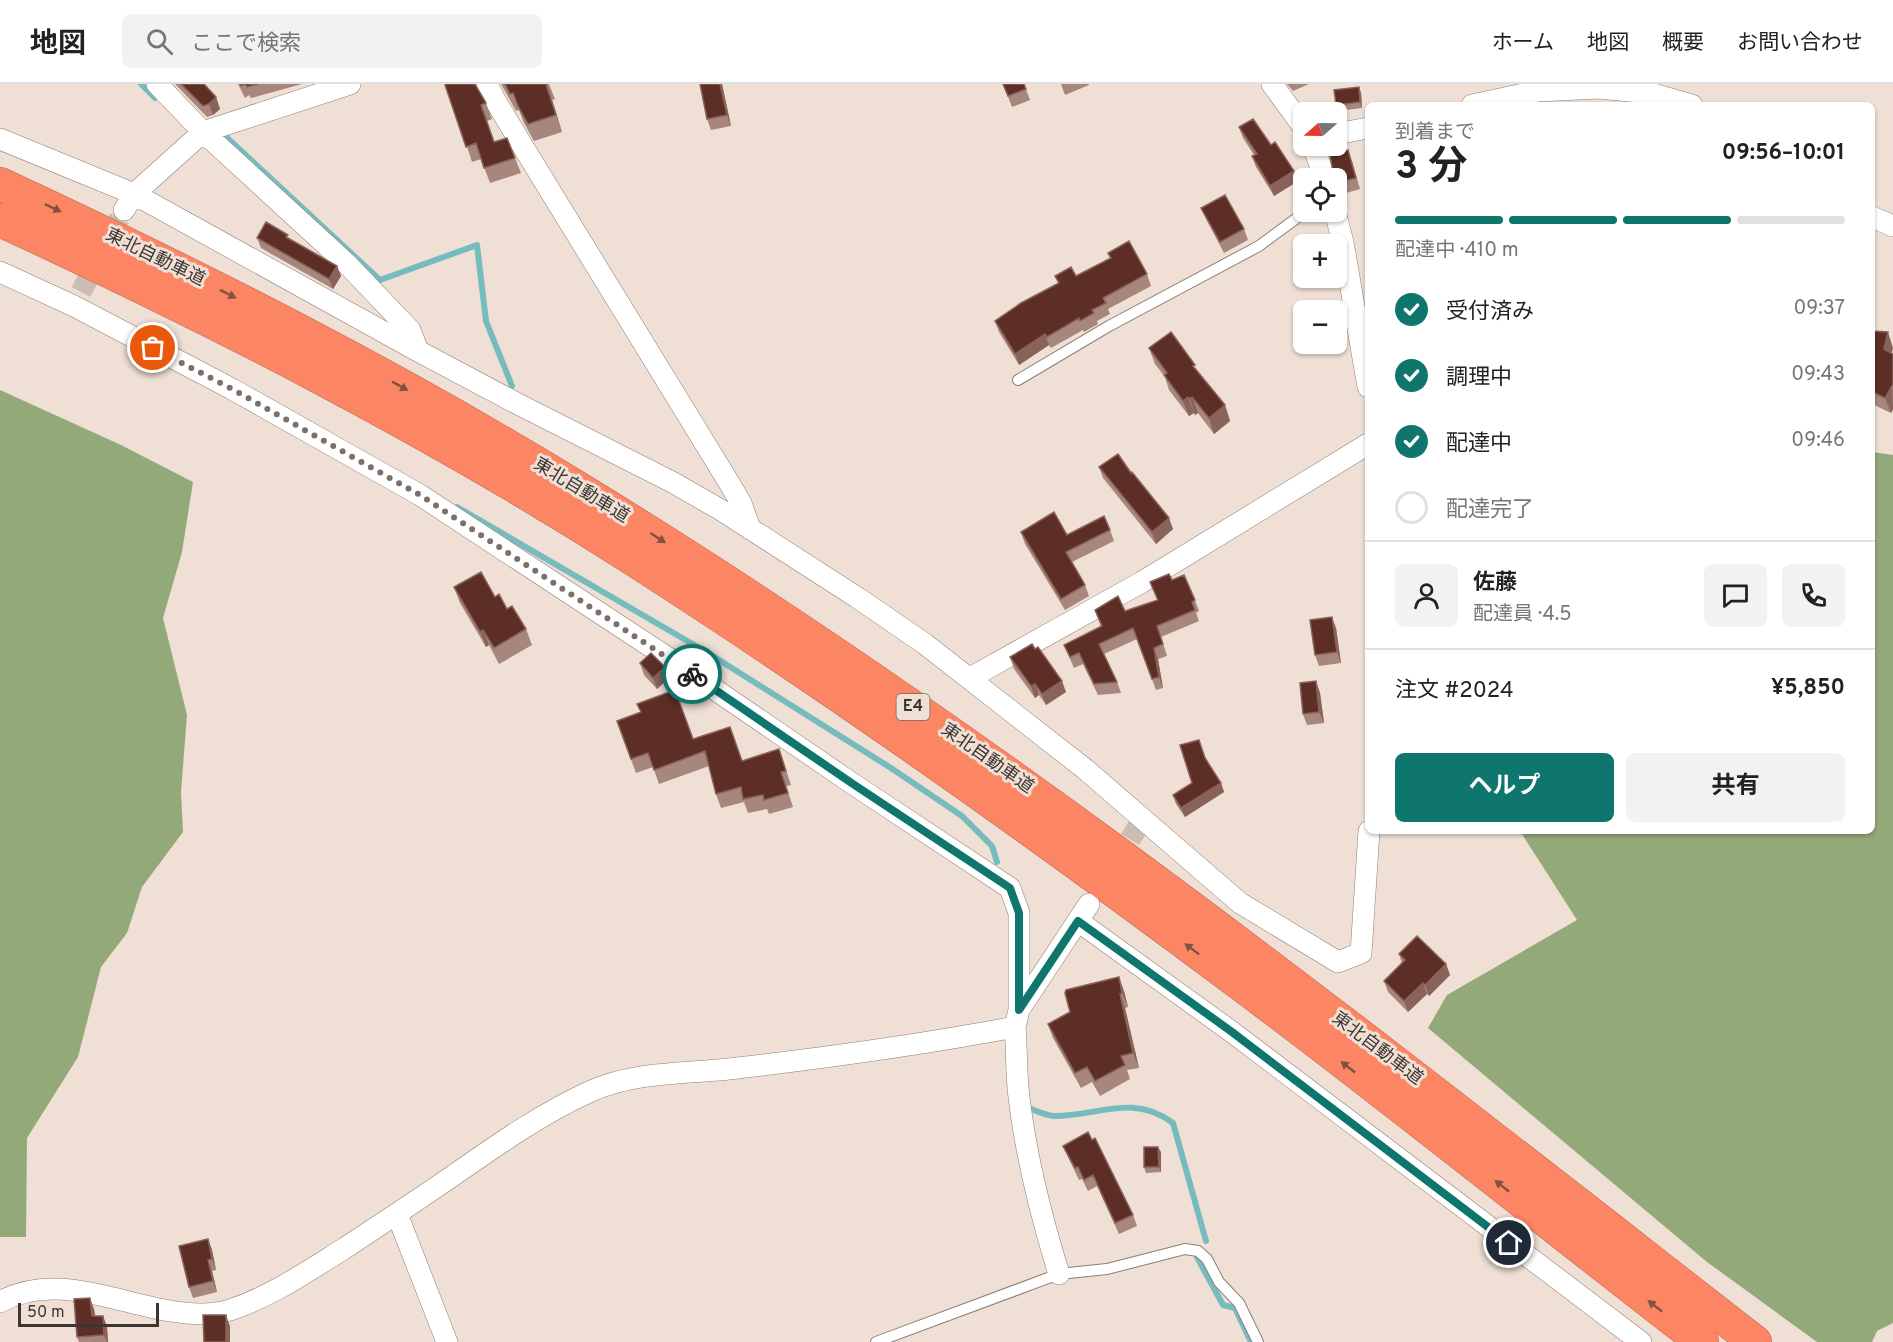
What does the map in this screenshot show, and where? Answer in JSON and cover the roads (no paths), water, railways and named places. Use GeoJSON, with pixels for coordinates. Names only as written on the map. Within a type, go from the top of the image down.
{"type":"FeatureCollection","features":[{"type":"Feature","properties":{"kind":"highway","name":"東北自動車道"},"geometry":{"type":"LineString","coordinates":[[0,184],[153,255],[332,347],[455,416],[650,532],[840,656],[1036,793],[1274,970],[1755,1342]]}},
{"type":"Feature","properties":{"kind":"highway","name":"東北自動車道"},"geometry":{"type":"LineString","coordinates":[[0,219],[141,285],[314,374],[437,442],[630,557],[822,683],[1017,819],[1251,992],[1702,1342]]}},
{"type":"Feature","properties":{"kind":"street"},"geometry":{"type":"LineString","coordinates":[[157,84],[203,132],[348,265],[410,330],[418,351]]}},
{"type":"Feature","properties":{"kind":"street"},"geometry":{"type":"LineString","coordinates":[[129,202],[203,132],[350,84]]}},
{"type":"Feature","properties":{"kind":"street"},"geometry":{"type":"LineString","coordinates":[[487,84],[728,481],[741,503],[750,529]]}},
{"type":"Feature","properties":{"kind":"street"},"geometry":{"type":"LineString","coordinates":[[1272,84],[1293,113]]}},
{"type":"Feature","properties":{"kind":"street"},"geometry":{"type":"LineString","coordinates":[[1486,102],[1538,91],[1599,88],[1650,93],[1682,102]]}},
{"type":"Feature","properties":{"kind":"street"},"geometry":{"type":"LineString","coordinates":[[1347,132],[1365,129]]}},
{"type":"Feature","properties":{"kind":"street"},"geometry":{"type":"LineString","coordinates":[[0,139],[129,202],[674,483],[750,529],[925,644],[1085,769],[1240,903],[1338,962],[1361,953],[1368,834]]}},
{"type":"Feature","properties":{"kind":"street"},"geometry":{"type":"LineString","coordinates":[[1875,218],[1893,226]]}},
{"type":"Feature","properties":{"kind":"street"},"geometry":{"type":"LineString","coordinates":[[1338,222],[1365,370]]}},
{"type":"Feature","properties":{"kind":"street"},"geometry":{"type":"LineString","coordinates":[[0,272],[78,299],[420,495],[682,667],[1010,888],[1019,913],[1012,1023],[1022,1118],[1036,1197],[1059,1274]]}},
{"type":"Feature","properties":{"kind":"street"},"geometry":{"type":"LineString","coordinates":[[970,678],[1142,582],[1365,446]]}},
{"type":"Feature","properties":{"kind":"street"},"geometry":{"type":"LineString","coordinates":[[0,1302],[32,1290],[61,1289],[104,1295],[138,1305],[182,1313],[205,1314],[228,1311],[285,1286],[397,1214],[512,1135],[589,1092],[611,1084],[658,1075],[727,1069],[933,1042],[1012,1023],[1084,913],[1232,1032],[1641,1342]]}},
{"type":"Feature","properties":{"kind":"street"},"geometry":{"type":"LineString","coordinates":[[397,1214],[447,1342]]}},
{"type":"Feature","properties":{"kind":"lane"},"geometry":{"type":"LineString","coordinates":[[1018,380],[1109,326],[1259,246],[1293,221]]}},
{"type":"Feature","properties":{"kind":"lane"},"geometry":{"type":"LineString","coordinates":[[876,1342],[1059,1274],[1107,1269],[1180,1250],[1198,1251],[1207,1259],[1226,1290],[1236,1299],[1258,1342]]}},
{"type":"Feature","properties":{"kind":"waterway"},"geometry":{"type":"LineString","coordinates":[[141,84],[155,98]]}},
{"type":"Feature","properties":{"kind":"waterway"},"geometry":{"type":"LineString","coordinates":[[223,134],[380,280],[477,245],[486,321],[512,386]]}},
{"type":"Feature","properties":{"kind":"waterway"},"geometry":{"type":"LineString","coordinates":[[457,507],[708,653],[891,768],[962,816],[992,846],[997,862]]}},
{"type":"Feature","properties":{"kind":"waterway"},"geometry":{"type":"LineString","coordinates":[[1023,1106],[1051,1116],[1115,1108],[1144,1109],[1173,1123],[1206,1241]]}},
{"type":"Feature","properties":{"kind":"waterway"},"geometry":{"type":"LineString","coordinates":[[1197,1257],[1223,1305],[1235,1308],[1251,1342]]}},
{"type":"Feature","properties":{"kind":"tunnel"},"geometry":{"type":"LineString","coordinates":[[81,292],[124,210]]}},
{"type":"Feature","properties":{"kind":"tunnel"},"geometry":{"type":"LineString","coordinates":[[1114,866],[1142,820]]}}]}
